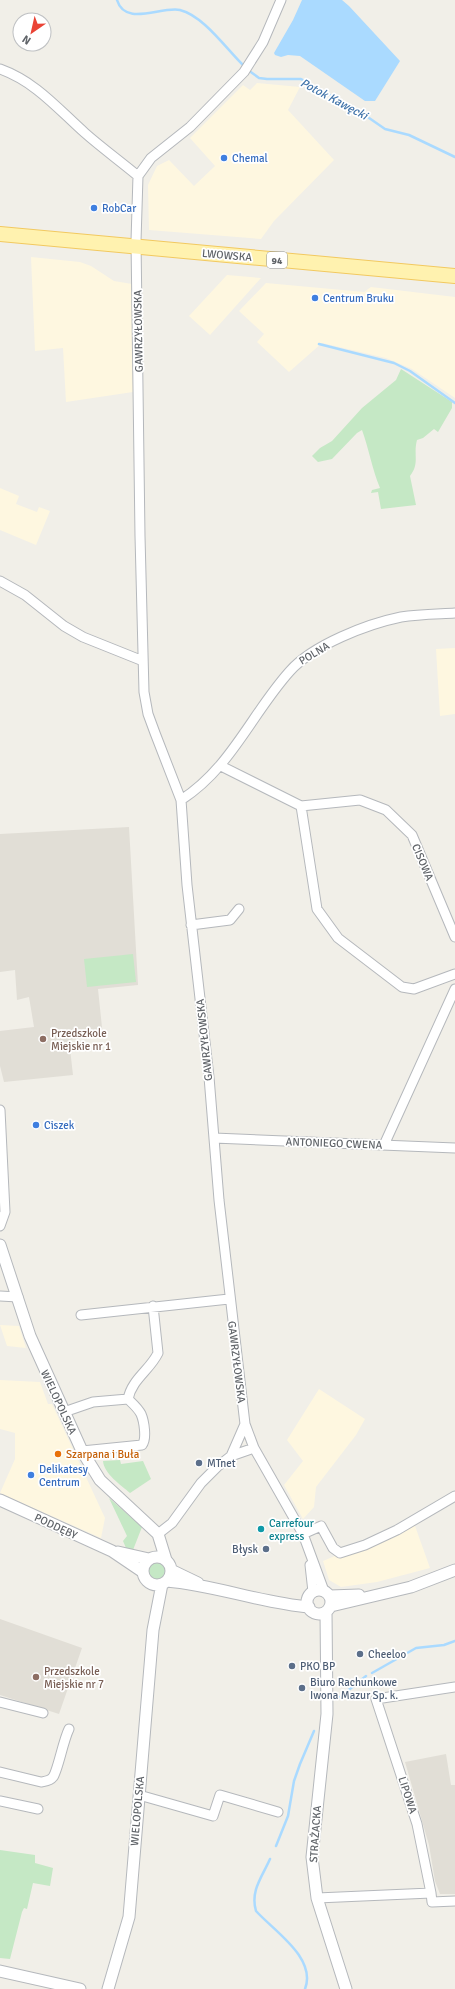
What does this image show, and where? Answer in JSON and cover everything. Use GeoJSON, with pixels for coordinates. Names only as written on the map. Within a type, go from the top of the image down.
{"type":"FeatureCollection","features":[{"type":"Feature","properties":{"kind":"main road","name":"LWOWSKA"},"geometry":{"type":"LineString","coordinates":[[0,234],[455,276]]}},
{"type":"Feature","properties":{"kind":"street"},"geometry":{"type":"LineString","coordinates":[[0,69],[25,80],[36,88],[85,133],[138,176],[151,158],[190,127],[246,69],[263,42],[282,0]]}},
{"type":"Feature","properties":{"kind":"street","name":"GAWRZYŁOWSKA"},"geometry":{"type":"LineString","coordinates":[[138,176],[137,247],[140,536],[144,692],[148,714],[181,800],[191,925],[209,1077],[229,1299],[245,1424],[254,1448]]}},
{"type":"Feature","properties":{"kind":"street"},"geometry":{"type":"LineString","coordinates":[[0,581],[25,594],[64,626],[83,637],[143,661]]}},
{"type":"Feature","properties":{"kind":"street","name":"POLNA"},"geometry":{"type":"LineString","coordinates":[[181,800],[192,793],[221,766],[289,671],[311,653],[364,628],[401,617],[455,613]]}},
{"type":"Feature","properties":{"kind":"street"},"geometry":{"type":"LineString","coordinates":[[221,766],[301,806],[317,909],[338,938],[402,987],[414,990],[455,974]]}},
{"type":"Feature","properties":{"kind":"street","name":"CISOWA"},"geometry":{"type":"LineString","coordinates":[[301,806],[360,800],[386,810],[412,835],[455,937]]}},
{"type":"Feature","properties":{"kind":"street"},"geometry":{"type":"LineString","coordinates":[[191,925],[230,920],[239,909]]}},
{"type":"Feature","properties":{"kind":"street"},"geometry":{"type":"LineString","coordinates":[[384,1145],[455,989]]}},
{"type":"Feature","properties":{"kind":"street"},"geometry":{"type":"LineString","coordinates":[[0,1110],[5,1215],[0,1226]]}},
{"type":"Feature","properties":{"kind":"street","name":"ANTONIEGO CWENA"},"geometry":{"type":"LineString","coordinates":[[214,1138],[455,1148]]}},
{"type":"Feature","properties":{"kind":"street","name":"WIELOPOLSKA"},"geometry":{"type":"LineString","coordinates":[[0,1245],[30,1336],[82,1451],[100,1480],[158,1534],[169,1565]]}},
{"type":"Feature","properties":{"kind":"street"},"geometry":{"type":"LineString","coordinates":[[0,1296],[18,1297]]}},
{"type":"Feature","properties":{"kind":"street"},"geometry":{"type":"LineString","coordinates":[[81,1315],[153,1306],[229,1299]]}},
{"type":"Feature","properties":{"kind":"street"},"geometry":{"type":"LineString","coordinates":[[128,1399],[133,1383],[156,1358],[158,1352],[153,1306]]}},
{"type":"Feature","properties":{"kind":"street"},"geometry":{"type":"LineString","coordinates":[[64,1412],[93,1402],[128,1399]]}},
{"type":"Feature","properties":{"kind":"street"},"geometry":{"type":"LineString","coordinates":[[82,1451],[142,1445],[144,1443],[144,1433],[140,1414],[128,1399]]}},
{"type":"Feature","properties":{"kind":"street"},"geometry":{"type":"LineString","coordinates":[[231,1456],[245,1424]]}},
{"type":"Feature","properties":{"kind":"street"},"geometry":{"type":"LineString","coordinates":[[254,1448],[231,1456],[201,1483],[172,1523],[158,1534],[151,1558],[144,1565],[143,1572],[145,1578],[150,1583],[204,1586],[249,1597],[319,1602],[382,1594],[411,1587],[455,1570]]}},
{"type":"Feature","properties":{"kind":"street","name":"STRAŻACKA"},"geometry":{"type":"LineString","coordinates":[[254,1448],[304,1534],[319,1602],[319,1627],[327,1675],[326,1714],[312,1857],[316,1898],[346,1989]]}},
{"type":"Feature","properties":{"kind":"street"},"geometry":{"type":"LineString","coordinates":[[304,1534],[321,1526],[333,1548],[340,1553],[365,1545],[397,1530],[455,1496]]}},
{"type":"Feature","properties":{"kind":"street","name":"PODDĘBY"},"geometry":{"type":"LineString","coordinates":[[0,1500],[112,1551],[143,1572]]}},
{"type":"Feature","properties":{"kind":"street","name":"PODDĘBY"},"geometry":{"type":"LineString","coordinates":[[112,1551],[151,1558]]}},
{"type":"Feature","properties":{"kind":"street"},"geometry":{"type":"LineString","coordinates":[[151,1558],[161,1557],[169,1565],[204,1586]]}},
{"type":"Feature","properties":{"kind":"street"},"geometry":{"type":"LineString","coordinates":[[164,1583],[169,1565]]}},
{"type":"Feature","properties":{"kind":"street","name":"WIELOPOLSKA"},"geometry":{"type":"LineString","coordinates":[[150,1583],[153,1630]]}},
{"type":"Feature","properties":{"kind":"street","name":"WIELOPOLSKA"},"geometry":{"type":"LineString","coordinates":[[108,1989],[128,1917],[153,1630],[164,1583]]}},
{"type":"Feature","properties":{"kind":"street","name":"LIPOWA"},"geometry":{"type":"LineString","coordinates":[[431,1893],[417,1824],[376,1699],[455,1687]]}},
{"type":"Feature","properties":{"kind":"street"},"geometry":{"type":"LineString","coordinates":[[0,1702],[43,1713]]}},
{"type":"Feature","properties":{"kind":"street"},"geometry":{"type":"LineString","coordinates":[[0,1772],[42,1782],[48,1781],[53,1776],[63,1741],[69,1729]]}},
{"type":"Feature","properties":{"kind":"street"},"geometry":{"type":"LineString","coordinates":[[139,1795],[214,1816],[220,1795],[278,1812]]}},
{"type":"Feature","properties":{"kind":"street"},"geometry":{"type":"LineString","coordinates":[[0,1800],[38,1809]]}},
{"type":"Feature","properties":{"kind":"street"},"geometry":{"type":"LineString","coordinates":[[316,1898],[431,1893],[432,1902],[455,1901]]}},
{"type":"Feature","properties":{"kind":"street"},"geometry":{"type":"LineString","coordinates":[[0,1971],[80,1989]]}},
{"type":"Feature","properties":{"kind":"shaded area"},"geometry":{"type":"Polygon","coordinates":[[[257,83],[300,87],[288,110],[334,160],[274,221],[261,239],[149,230],[148,185],[157,166],[169,160],[194,186],[215,166],[190,138],[243,85],[250,90],[257,83]]]}},
{"type":"Feature","properties":{"kind":"shaded area"},"geometry":{"type":"Polygon","coordinates":[[[31,257],[80,262],[91,266],[114,281],[132,284],[133,392],[66,402],[63,348],[35,351],[31,257]]]}},
{"type":"Feature","properties":{"kind":"shaded area"},"geometry":{"type":"Polygon","coordinates":[[[227,275],[261,278],[210,335],[189,316],[227,275]]]}},
{"type":"Feature","properties":{"kind":"shaded area"},"geometry":{"type":"Polygon","coordinates":[[[266,283],[364,292],[371,287],[455,297],[455,398],[412,369],[386,358],[322,343],[289,372],[257,342],[264,334],[239,311],[266,283]]]}},
{"type":"Feature","properties":{"kind":"shaded area"},"geometry":{"type":"Polygon","coordinates":[[[0,488],[19,496],[16,504],[37,512],[39,507],[50,511],[36,545],[0,530],[0,488]]]}},
{"type":"Feature","properties":{"kind":"shaded area"},"geometry":{"type":"Polygon","coordinates":[[[455,648],[455,714],[440,716],[436,649],[455,648]]]}},
{"type":"Feature","properties":{"kind":"shaded area"},"geometry":{"type":"Polygon","coordinates":[[[129,827],[138,985],[98,989],[103,1037],[69,1040],[73,1075],[4,1082],[0,1066],[0,1031],[34,1027],[29,997],[17,1000],[15,970],[0,972],[0,834],[129,827]]]}},
{"type":"Feature","properties":{"kind":"shaded area"},"geometry":{"type":"Polygon","coordinates":[[[0,1325],[19,1326],[26,1348],[7,1346],[0,1325]]]}},
{"type":"Feature","properties":{"kind":"shaded area"},"geometry":{"type":"Polygon","coordinates":[[[0,1380],[40,1382],[48,1404],[52,1404],[105,1518],[101,1538],[0,1493],[15,1459],[15,1433],[0,1429],[0,1380]]]}},
{"type":"Feature","properties":{"kind":"shaded area"},"geometry":{"type":"Polygon","coordinates":[[[319,1389],[365,1419],[356,1435],[316,1487],[314,1507],[303,1519],[284,1485],[303,1461],[287,1440],[319,1389]]]}},
{"type":"Feature","properties":{"kind":"shaded area"},"geometry":{"type":"Polygon","coordinates":[[[414,1523],[430,1568],[377,1582],[341,1587],[329,1580],[323,1561],[414,1523]]]}},
{"type":"Feature","properties":{"kind":"shaded area","name":"Przedszkole Miejskie nr 7"},"geometry":{"type":"Polygon","coordinates":[[[0,1619],[82,1648],[59,1714],[0,1695],[0,1619]]]}},
{"type":"Feature","properties":{"kind":"shaded area"},"geometry":{"type":"Polygon","coordinates":[[[446,1754],[451,1785],[455,1785],[455,1894],[440,1894],[435,1881],[429,1845],[405,1762],[446,1754]]]}},
{"type":"Feature","properties":{"kind":"green space"},"geometry":{"type":"Polygon","coordinates":[[[401,369],[452,402],[452,408],[438,432],[434,429],[423,438],[417,440],[416,463],[410,476],[416,505],[381,509],[378,492],[371,493],[372,490],[380,488],[362,430],[357,433],[332,459],[318,462],[312,456],[320,448],[332,441],[362,408],[396,380],[401,369]]]}},
{"type":"Feature","properties":{"kind":"green space"},"geometry":{"type":"Polygon","coordinates":[[[133,954],[136,982],[87,987],[84,959],[133,954]]]}},
{"type":"Feature","properties":{"kind":"green space"},"geometry":{"type":"Polygon","coordinates":[[[120,1460],[121,1464],[143,1461],[151,1479],[130,1493],[110,1475],[104,1466],[103,1461],[120,1460]]]}},
{"type":"Feature","properties":{"kind":"green space"},"geometry":{"type":"Polygon","coordinates":[[[109,1498],[142,1527],[133,1550],[126,1548],[123,1541],[127,1536],[109,1498]]]}},
{"type":"Feature","properties":{"kind":"green space"},"geometry":{"type":"Polygon","coordinates":[[[153,1562],[161,1562],[166,1567],[164,1578],[161,1580],[153,1580],[148,1575],[148,1567],[153,1562]]]}},
{"type":"Feature","properties":{"kind":"green space"},"geometry":{"type":"Polygon","coordinates":[[[0,1850],[35,1855],[35,1863],[53,1868],[50,1886],[33,1883],[27,1909],[24,1908],[22,1912],[10,1959],[0,1958],[0,1850]]]}},
{"type":"Feature","properties":{"kind":"water"},"geometry":{"type":"Polygon","coordinates":[[[302,0],[342,0],[400,61],[375,101],[365,101],[300,56],[288,55],[281,57],[275,55],[274,53],[293,20],[302,0]]]}},
{"type":"Feature","properties":{"kind":"waterway","name":"Potok Kawęcki"},"geometry":{"type":"LineString","coordinates":[[117,0],[121,8],[135,14],[172,10],[180,10],[189,13],[215,34],[244,66]]}},
{"type":"Feature","properties":{"kind":"waterway","name":"Potok Kawęcki"},"geometry":{"type":"LineString","coordinates":[[248,70],[259,78],[301,79],[359,111],[385,129],[409,135],[455,157]]}},
{"type":"Feature","properties":{"kind":"waterway"},"geometry":{"type":"LineString","coordinates":[[319,344],[394,363],[410,371],[455,403]]}},
{"type":"Feature","properties":{"kind":"waterway"},"geometry":{"type":"LineString","coordinates":[[372,1673],[416,1648],[444,1645],[455,1641]]}},
{"type":"Feature","properties":{"kind":"waterway"},"geometry":{"type":"LineString","coordinates":[[340,1697],[366,1676]]}},
{"type":"Feature","properties":{"kind":"waterway"},"geometry":{"type":"LineString","coordinates":[[276,1846],[288,1816],[294,1781],[314,1731]]}},
{"type":"Feature","properties":{"kind":"waterway"},"geometry":{"type":"LineString","coordinates":[[270,1859],[260,1878],[256,1891],[256,1911],[283,1936],[300,1956],[305,1967],[307,1978],[305,1989]]}},
{"type":"Feature","properties":{"kind":"place","name":"Chemal"},"geometry":{"type":"Point","coordinates":[224,158]}},
{"type":"Feature","properties":{"kind":"place","name":"RobCar"},"geometry":{"type":"Point","coordinates":[94,208]}},
{"type":"Feature","properties":{"kind":"place","name":"Centrum Bruku"},"geometry":{"type":"Point","coordinates":[315,298]}},
{"type":"Feature","properties":{"kind":"place","name":"Przedszkole Miejskie nr 1"},"geometry":{"type":"Point","coordinates":[43,1039]}},
{"type":"Feature","properties":{"kind":"place","name":"Ciszek"},"geometry":{"type":"Point","coordinates":[36,1125]}},
{"type":"Feature","properties":{"kind":"place","name":"Szarpana i Buła"},"geometry":{"type":"Point","coordinates":[58,1454]}},
{"type":"Feature","properties":{"kind":"place","name":"MTnet"},"geometry":{"type":"Point","coordinates":[199,1463]}},
{"type":"Feature","properties":{"kind":"place","name":"Delikatesy Centrum"},"geometry":{"type":"Point","coordinates":[31,1475]}},
{"type":"Feature","properties":{"kind":"place","name":"Carrefour express"},"geometry":{"type":"Point","coordinates":[261,1529]}},
{"type":"Feature","properties":{"kind":"place","name":"Błysk"},"geometry":{"type":"Point","coordinates":[266,1549]}},
{"type":"Feature","properties":{"kind":"place","name":"Cheeloo"},"geometry":{"type":"Point","coordinates":[360,1654]}},
{"type":"Feature","properties":{"kind":"place","name":"PKO BP"},"geometry":{"type":"Point","coordinates":[292,1666]}},
{"type":"Feature","properties":{"kind":"place","name":"Przedszkole Miejskie nr 7"},"geometry":{"type":"Point","coordinates":[36,1677]}},
{"type":"Feature","properties":{"kind":"place","name":"Biuro Rachunkowe Iwona Mazur Sp. k."},"geometry":{"type":"Point","coordinates":[302,1688]}}]}
